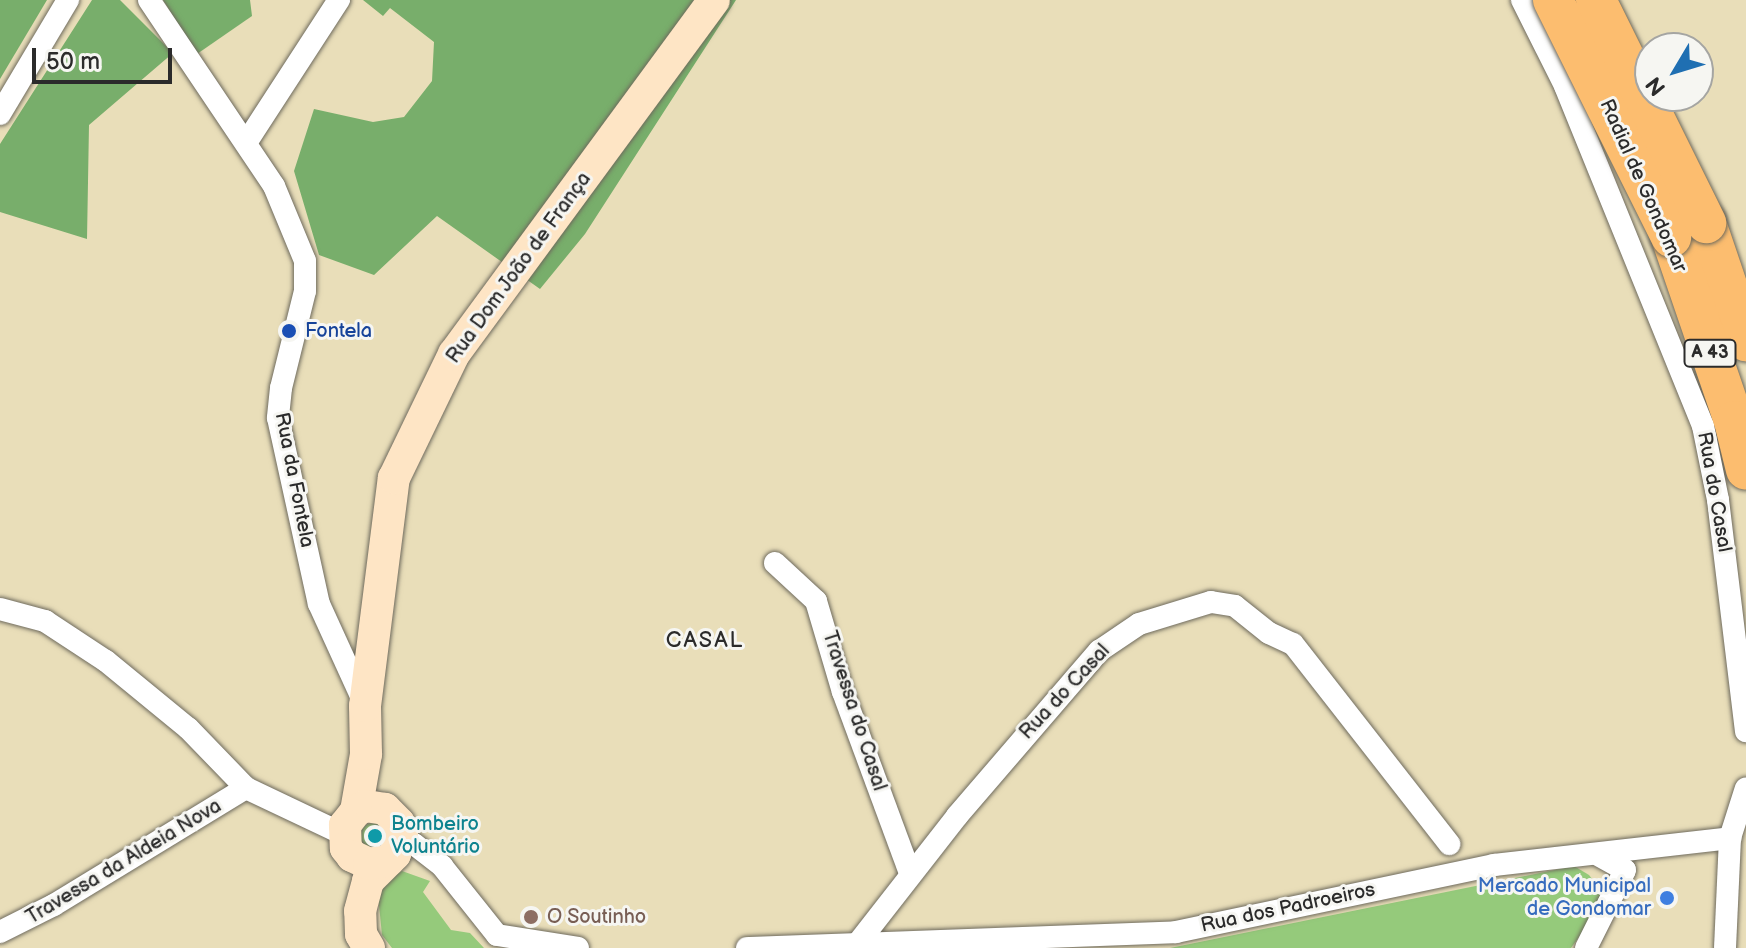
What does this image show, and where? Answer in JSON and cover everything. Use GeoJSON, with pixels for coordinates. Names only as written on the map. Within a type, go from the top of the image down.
{"type":"FeatureCollection","features":[{"type":"Feature","properties":{"kind":"highway","name":"Radial de Gondomar"},"geometry":{"type":"LineString","coordinates":[[1553,0],[1688,230],[1746,341]]}},
{"type":"Feature","properties":{"kind":"highway","name":"Radial de Gondomar"},"geometry":{"type":"LineString","coordinates":[[1596,0],[1688,230],[1746,470]]}},
{"type":"Feature","properties":{"kind":"main road","name":"Rua Dom João de França"},"geometry":{"type":"LineString","coordinates":[[359,828],[366,754],[365,706],[394,478],[454,354],[714,0]]}},
{"type":"Feature","properties":{"kind":"main road"},"geometry":{"type":"LineString","coordinates":[[359,828],[399,823],[394,850],[368,881],[360,911],[361,934],[369,948]]}},
{"type":"Feature","properties":{"kind":"main road"},"geometry":{"type":"LineString","coordinates":[[359,828],[369,864],[394,850]]}},
{"type":"Feature","properties":{"kind":"main road"},"geometry":{"type":"LineString","coordinates":[[350,948],[349,910],[356,875],[359,828]]}},
{"type":"Feature","properties":{"kind":"street"},"geometry":{"type":"LineString","coordinates":[[0,114],[68,0]]}},
{"type":"Feature","properties":{"kind":"street","name":"Rua da Fontela"},"geometry":{"type":"LineString","coordinates":[[149,0],[274,186],[305,261],[305,291],[281,388],[278,418],[319,604],[365,706]]}},
{"type":"Feature","properties":{"kind":"street"},"geometry":{"type":"LineString","coordinates":[[246,143],[339,0]]}},
{"type":"Feature","properties":{"kind":"street","name":"Rua do Casal"},"geometry":{"type":"LineString","coordinates":[[1522,0],[1565,86],[1703,426],[1718,500],[1746,731]]}},
{"type":"Feature","properties":{"kind":"street"},"geometry":{"type":"LineString","coordinates":[[1547,49],[1620,3],[1619,0]]}},
{"type":"Feature","properties":{"kind":"street","name":"Travessa do Casal"},"geometry":{"type":"LineString","coordinates":[[775,563],[816,601],[843,692],[910,873]]}},
{"type":"Feature","properties":{"kind":"street","name":"Rua do Casal"},"geometry":{"type":"LineString","coordinates":[[856,945],[910,873],[1099,651],[1139,624],[1211,602],[1235,606],[1269,633],[1293,644],[1449,844]]}},
{"type":"Feature","properties":{"kind":"street"},"geometry":{"type":"LineString","coordinates":[[0,609],[45,621],[106,661],[188,728],[246,788],[359,828]]}},
{"type":"Feature","properties":{"kind":"street","name":"Travessa da Aldeia Nova"},"geometry":{"type":"LineString","coordinates":[[0,932],[54,905],[246,788]]}},
{"type":"Feature","properties":{"kind":"street"},"geometry":{"type":"LineString","coordinates":[[1725,948],[1730,838],[1746,788]]}},
{"type":"Feature","properties":{"kind":"street","name":"Rua dos Padroeiros"},"geometry":{"type":"LineString","coordinates":[[747,948],[1176,932],[1494,865],[1730,838]]}},
{"type":"Feature","properties":{"kind":"street"},"geometry":{"type":"LineString","coordinates":[[394,850],[414,844],[442,866],[497,935],[578,948]]}},
{"type":"Feature","properties":{"kind":"street"},"geometry":{"type":"LineString","coordinates":[[1586,948],[1625,870],[1598,855]]}},
{"type":"Feature","properties":{"kind":"green space"},"geometry":{"type":"Polygon","coordinates":[[[0,0],[47,0],[0,79],[0,0]]]}},
{"type":"Feature","properties":{"kind":"green space"},"geometry":{"type":"Polygon","coordinates":[[[92,0],[120,0],[173,53],[89,125],[87,239],[0,212],[0,144],[92,0]]]}},
{"type":"Feature","properties":{"kind":"green space"},"geometry":{"type":"Polygon","coordinates":[[[163,0],[250,0],[252,16],[197,54],[163,0]]]}},
{"type":"Feature","properties":{"kind":"green space"},"geometry":{"type":"Polygon","coordinates":[[[363,0],[736,0],[585,234],[540,289],[437,216],[374,275],[319,255],[294,171],[314,109],[373,122],[404,117],[432,81],[434,42],[390,8],[383,16],[363,0]]]}},
{"type":"Feature","properties":{"kind":"green space"},"geometry":{"type":"Polygon","coordinates":[[[373,823],[382,827],[386,836],[382,845],[373,849],[364,845],[360,836],[364,827],[373,823]]]}},
{"type":"Feature","properties":{"kind":"green space"},"geometry":{"type":"Polygon","coordinates":[[[1574,866],[1589,875],[1600,889],[1600,908],[1571,948],[1170,948],[1574,866]]]}},
{"type":"Feature","properties":{"kind":"green space"},"geometry":{"type":"Polygon","coordinates":[[[402,871],[430,881],[423,892],[451,930],[470,933],[484,948],[392,948],[382,935],[378,895],[386,878],[402,871]]]}},
{"type":"Feature","properties":{"kind":"place","name":"Fontela"},"geometry":{"type":"Point","coordinates":[289,331]}},
{"type":"Feature","properties":{"kind":"place","name":"Bombeiro Voluntário"},"geometry":{"type":"Point","coordinates":[375,836]}},
{"type":"Feature","properties":{"kind":"place","name":"Mercado Municipal de Gondomar"},"geometry":{"type":"Point","coordinates":[1667,898]}},
{"type":"Feature","properties":{"kind":"place","name":"O Soutinho"},"geometry":{"type":"Point","coordinates":[531,917]}},
{"type":"Feature","properties":{"kind":"district","name":"CASAL"},"geometry":{"type":"Point","coordinates":[705,641]}}]}
